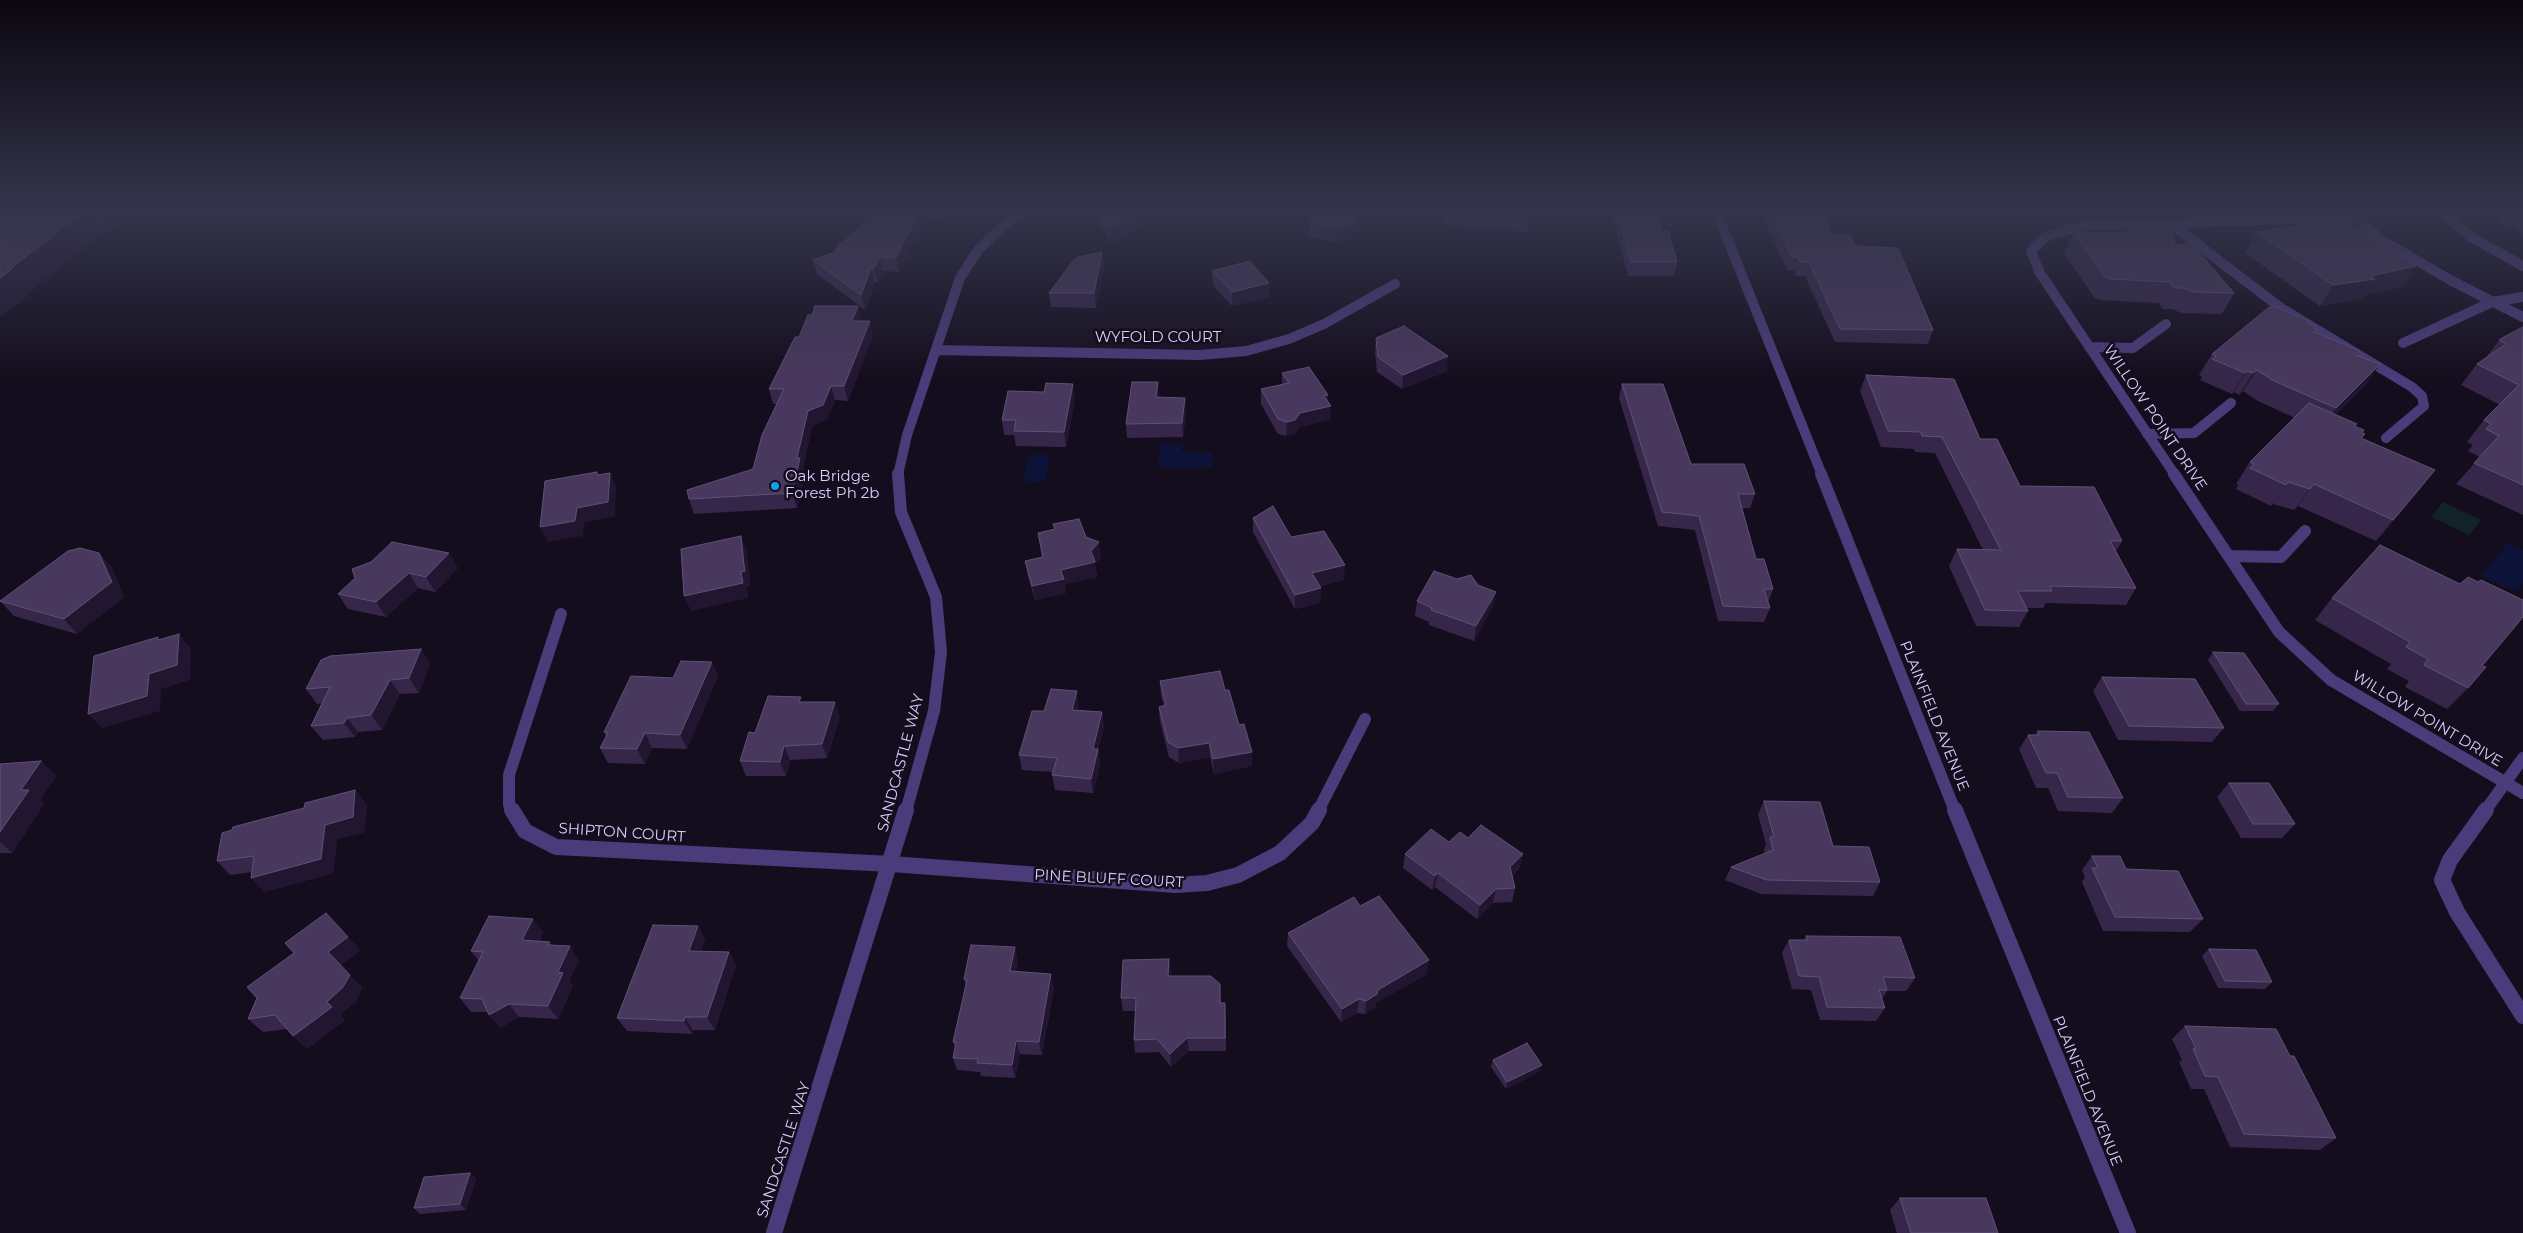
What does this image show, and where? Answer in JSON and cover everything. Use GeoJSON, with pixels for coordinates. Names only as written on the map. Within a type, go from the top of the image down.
{"type":"FeatureCollection","features":[{"type":"Feature","properties":{"kind":"street","name":"SANDCASTLE WAY"},"geometry":{"type":"LineString","coordinates":[[774,1233],[891,864],[934,711],[941,652],[936,598],[901,512],[898,472],[907,435],[960,278],[968,266]]}},
{"type":"Feature","properties":{"kind":"street","name":"PLAINFIELD AVENUE"},"geometry":{"type":"LineString","coordinates":[[1738,266],[1985,885],[2128,1233]]}},
{"type":"Feature","properties":{"kind":"street","name":"WILLOW POINT DRIVE"},"geometry":{"type":"LineString","coordinates":[[2037,266],[2089,347],[2280,632],[2332,680],[2523,793]]}},
{"type":"Feature","properties":{"kind":"street"},"geometry":{"type":"LineString","coordinates":[[2225,266],[2281,308],[2412,386],[2422,396],[2424,406],[2386,438]]}},
{"type":"Feature","properties":{"kind":"street"},"geometry":{"type":"LineString","coordinates":[[2427,266],[2523,317]]}},
{"type":"Feature","properties":{"kind":"street","name":"WYFOLD COURT"},"geometry":{"type":"LineString","coordinates":[[937,350],[1200,356],[1246,351],[1289,339],[1324,324],[1395,284]]}},
{"type":"Feature","properties":{"kind":"street"},"geometry":{"type":"LineString","coordinates":[[2403,344],[2492,302],[2523,297]]}},
{"type":"Feature","properties":{"kind":"street"},"geometry":{"type":"LineString","coordinates":[[2089,347],[2133,348],[2166,324]]}},
{"type":"Feature","properties":{"kind":"street"},"geometry":{"type":"LineString","coordinates":[[2147,434],[2194,433],[2232,403]]}},
{"type":"Feature","properties":{"kind":"street"},"geometry":{"type":"LineString","coordinates":[[2229,556],[2281,557],[2305,531]]}},
{"type":"Feature","properties":{"kind":"street","name":"SHIPTON COURT"},"geometry":{"type":"LineString","coordinates":[[561,614],[509,775],[509,805],[525,831],[556,847],[891,864]]}},
{"type":"Feature","properties":{"kind":"street","name":"PINE BLUFF COURT"},"geometry":{"type":"LineString","coordinates":[[891,864],[1175,885],[1207,883],[1238,875],[1280,853],[1312,823],[1366,719]]}},
{"type":"Feature","properties":{"kind":"street"},"geometry":{"type":"LineString","coordinates":[[2523,758],[2450,860],[2442,880],[2457,912],[2523,1016]]}},
{"type":"Feature","properties":{"kind":"shaded area"},"geometry":{"type":"Polygon","coordinates":[[[1161,444],[1180,444],[1184,446],[1181,448],[1181,452],[1212,453],[1212,467],[1158,467],[1160,448],[1157,446],[1161,444]]]}},
{"type":"Feature","properties":{"kind":"shaded area"},"geometry":{"type":"Polygon","coordinates":[[[1036,454],[1045,454],[1050,458],[1045,481],[1028,483],[1024,479],[1028,458],[1036,454]]]}},
{"type":"Feature","properties":{"kind":"shaded area"},"geometry":{"type":"Polygon","coordinates":[[[2443,502],[2481,520],[2469,535],[2431,517],[2443,502]]]}},
{"type":"Feature","properties":{"kind":"shaded area"},"geometry":{"type":"Polygon","coordinates":[[[2508,543],[2523,550],[2523,583],[2517,592],[2480,576],[2508,543]]]}},
{"type":"Feature","properties":{"kind":"building"},"geometry":{"type":"Polygon","coordinates":[[[0,266],[14,266],[10,269],[12,269],[0,278],[0,266]]]}},
{"type":"Feature","properties":{"kind":"building"},"geometry":{"type":"Polygon","coordinates":[[[821,266],[875,266],[871,268],[861,295],[821,266]]]}},
{"type":"Feature","properties":{"kind":"building"},"geometry":{"type":"Polygon","coordinates":[[[1070,266],[1099,266],[1094,293],[1049,293],[1070,266]]]}},
{"type":"Feature","properties":{"kind":"building"},"geometry":{"type":"Polygon","coordinates":[[[1233,266],[1254,266],[1269,283],[1232,292],[1212,271],[1233,266]]]}},
{"type":"Feature","properties":{"kind":"building"},"geometry":{"type":"Polygon","coordinates":[[[1811,266],[1905,266],[1933,330],[1840,329],[1811,266]]]}},
{"type":"Feature","properties":{"kind":"building"},"geometry":{"type":"Polygon","coordinates":[[[2097,266],[2210,266],[2234,293],[2193,292],[2184,288],[2174,288],[2170,282],[2110,279],[2105,277],[2097,266]]]}},
{"type":"Feature","properties":{"kind":"building"},"geometry":{"type":"Polygon","coordinates":[[[2305,266],[2416,266],[2371,276],[2375,279],[2333,285],[2305,266]]]}},
{"type":"Feature","properties":{"kind":"building"},"geometry":{"type":"Polygon","coordinates":[[[815,306],[858,306],[852,321],[870,321],[844,386],[831,386],[823,405],[808,411],[797,458],[800,458],[792,493],[689,499],[687,490],[753,469],[762,435],[784,389],[769,389],[795,337],[799,337],[808,315],[812,315],[815,306]]]}},
{"type":"Feature","properties":{"kind":"building"},"geometry":{"type":"Polygon","coordinates":[[[2273,306],[2309,321],[2307,323],[2316,326],[2314,328],[2317,330],[2314,332],[2360,351],[2355,355],[2380,364],[2336,408],[2272,380],[2257,370],[2253,373],[2247,371],[2245,373],[2212,359],[2216,356],[2212,354],[2268,308],[2273,306]]]}},
{"type":"Feature","properties":{"kind":"building"},"geometry":{"type":"Polygon","coordinates":[[[1404,326],[1448,356],[1403,375],[1378,357],[1376,338],[1404,326]]]}},
{"type":"Feature","properties":{"kind":"building"},"geometry":{"type":"Polygon","coordinates":[[[2523,327],[2523,485],[2474,463],[2499,436],[2486,429],[2491,424],[2484,420],[2519,385],[2477,364],[2506,344],[2500,339],[2523,327]]]}},
{"type":"Feature","properties":{"kind":"building"},"geometry":{"type":"Polygon","coordinates":[[[1309,367],[1328,395],[1324,396],[1331,406],[1300,413],[1295,420],[1287,422],[1278,419],[1261,389],[1289,383],[1282,373],[1309,367]]]}},
{"type":"Feature","properties":{"kind":"building"},"geometry":{"type":"Polygon","coordinates":[[[1866,375],[1954,379],[1980,439],[1997,439],[2020,486],[2094,487],[2122,541],[2110,541],[2136,588],[2050,586],[2052,591],[2018,591],[2028,611],[1985,610],[1957,549],[2001,550],[1942,437],[1922,436],[1921,432],[1888,431],[1866,375]]]}},
{"type":"Feature","properties":{"kind":"building"},"geometry":{"type":"Polygon","coordinates":[[[1132,382],[1158,382],[1156,397],[1185,398],[1182,423],[1126,424],[1132,382]]]}},
{"type":"Feature","properties":{"kind":"building"},"geometry":{"type":"Polygon","coordinates":[[[1046,383],[1073,384],[1064,432],[1014,431],[1016,420],[1002,420],[1008,391],[1044,392],[1046,383]]]}},
{"type":"Feature","properties":{"kind":"building"},"geometry":{"type":"Polygon","coordinates":[[[1622,384],[1663,384],[1691,464],[1744,464],[1755,494],[1738,494],[1756,559],[1764,559],[1773,589],[1764,589],[1770,608],[1723,606],[1699,516],[1662,512],[1622,384]]]}},
{"type":"Feature","properties":{"kind":"building"},"geometry":{"type":"Polygon","coordinates":[[[2309,403],[2357,424],[2354,426],[2364,430],[2362,433],[2365,434],[2361,438],[2435,470],[2393,520],[2314,484],[2310,489],[2288,482],[2286,485],[2250,468],[2254,464],[2250,462],[2309,403]]]}},
{"type":"Feature","properties":{"kind":"building"},"geometry":{"type":"Polygon","coordinates":[[[597,472],[597,475],[610,473],[608,502],[577,508],[575,521],[540,527],[545,481],[597,472]]]}},
{"type":"Feature","properties":{"kind":"building"},"geometry":{"type":"Polygon","coordinates":[[[1273,506],[1291,537],[1324,531],[1345,565],[1312,573],[1321,588],[1295,595],[1253,518],[1273,506]]]}},
{"type":"Feature","properties":{"kind":"building"},"geometry":{"type":"Polygon","coordinates":[[[1079,519],[1086,537],[1099,542],[1091,551],[1095,562],[1061,570],[1064,579],[1032,586],[1025,561],[1043,557],[1038,533],[1055,529],[1053,524],[1079,519]]]}},
{"type":"Feature","properties":{"kind":"building"},"geometry":{"type":"Polygon","coordinates":[[[741,536],[745,571],[741,572],[743,583],[684,596],[681,549],[741,536]]]}},
{"type":"Feature","properties":{"kind":"building"},"geometry":{"type":"Polygon","coordinates":[[[392,542],[449,553],[426,577],[409,573],[376,602],[338,594],[355,578],[352,569],[371,562],[392,542]]]}},
{"type":"Feature","properties":{"kind":"building"},"geometry":{"type":"Polygon","coordinates":[[[2380,545],[2460,584],[2468,577],[2478,582],[2481,580],[2523,600],[2523,617],[2482,666],[2486,667],[2468,688],[2424,665],[2428,659],[2406,647],[2410,642],[2332,598],[2380,545]]]}},
{"type":"Feature","properties":{"kind":"building"},"geometry":{"type":"Polygon","coordinates":[[[80,548],[99,553],[112,582],[64,619],[0,601],[68,551],[80,548]]]}},
{"type":"Feature","properties":{"kind":"building"},"geometry":{"type":"Polygon","coordinates":[[[1434,571],[1457,579],[1471,575],[1478,585],[1496,592],[1476,626],[1431,610],[1432,608],[1417,601],[1434,571]]]}},
{"type":"Feature","properties":{"kind":"building"},"geometry":{"type":"Polygon","coordinates":[[[179,634],[177,665],[149,674],[147,696],[88,714],[94,656],[158,637],[158,640],[179,634]]]}},
{"type":"Feature","properties":{"kind":"building"},"geometry":{"type":"Polygon","coordinates":[[[421,649],[409,678],[390,680],[371,715],[347,718],[344,723],[311,726],[330,687],[306,689],[321,660],[330,656],[421,649]]]}},
{"type":"Feature","properties":{"kind":"building"},"geometry":{"type":"Polygon","coordinates":[[[2213,652],[2244,653],[2279,704],[2246,704],[2213,652]]]}},
{"type":"Feature","properties":{"kind":"building"},"geometry":{"type":"Polygon","coordinates":[[[681,661],[712,662],[680,735],[645,733],[637,749],[600,748],[608,733],[604,732],[631,676],[673,678],[681,661]]]}},
{"type":"Feature","properties":{"kind":"building"},"geometry":{"type":"Polygon","coordinates":[[[1220,671],[1225,690],[1229,690],[1239,725],[1244,724],[1252,752],[1213,759],[1209,743],[1178,748],[1168,742],[1159,707],[1166,705],[1160,681],[1220,671]]]}},
{"type":"Feature","properties":{"kind":"building"},"geometry":{"type":"Polygon","coordinates":[[[2102,677],[2195,679],[2224,728],[2129,726],[2102,677]]]}},
{"type":"Feature","properties":{"kind":"building"},"geometry":{"type":"Polygon","coordinates":[[[1051,689],[1077,691],[1072,710],[1102,712],[1093,749],[1098,749],[1091,779],[1052,775],[1057,758],[1019,755],[1032,711],[1044,711],[1051,689]]]}},
{"type":"Feature","properties":{"kind":"building"},"geometry":{"type":"Polygon","coordinates":[[[768,696],[801,697],[799,702],[835,702],[822,744],[784,746],[780,762],[740,761],[749,732],[755,733],[768,696]]]}},
{"type":"Feature","properties":{"kind":"building"},"geometry":{"type":"Polygon","coordinates":[[[2038,731],[2089,732],[2123,798],[2068,797],[2057,773],[2046,773],[2028,735],[2039,735],[2038,731]]]}},
{"type":"Feature","properties":{"kind":"building"},"geometry":{"type":"Polygon","coordinates":[[[41,761],[21,790],[29,790],[0,832],[0,764],[41,761]]]}},
{"type":"Feature","properties":{"kind":"building"},"geometry":{"type":"Polygon","coordinates":[[[2229,783],[2269,783],[2295,824],[2253,824],[2229,783]]]}},
{"type":"Feature","properties":{"kind":"building"},"geometry":{"type":"Polygon","coordinates":[[[355,790],[353,817],[325,825],[321,859],[251,878],[254,856],[217,861],[222,833],[232,830],[233,827],[304,808],[305,803],[355,790]]]}},
{"type":"Feature","properties":{"kind":"building"},"geometry":{"type":"Polygon","coordinates":[[[1764,801],[1820,802],[1833,846],[1869,847],[1880,882],[1767,880],[1731,867],[1773,850],[1770,837],[1774,837],[1764,801]]]}},
{"type":"Feature","properties":{"kind":"building"},"geometry":{"type":"Polygon","coordinates":[[[1481,825],[1523,854],[1510,867],[1515,888],[1496,889],[1480,905],[1438,873],[1435,876],[1405,854],[1431,829],[1449,842],[1460,832],[1468,838],[1481,825]]]}},
{"type":"Feature","properties":{"kind":"building"},"geometry":{"type":"Polygon","coordinates":[[[2092,856],[2120,856],[2126,869],[2178,871],[2203,919],[2115,917],[2092,868],[2098,868],[2092,856]]]}},
{"type":"Feature","properties":{"kind":"building"},"geometry":{"type":"Polygon","coordinates":[[[1379,896],[1429,960],[1378,990],[1377,994],[1366,1001],[1359,999],[1342,1009],[1288,933],[1354,897],[1360,906],[1379,896]]]}},
{"type":"Feature","properties":{"kind":"building"},"geometry":{"type":"Polygon","coordinates":[[[326,913],[348,937],[328,952],[350,975],[343,987],[327,1002],[332,1007],[293,1036],[275,1015],[248,1019],[257,998],[247,987],[294,953],[285,943],[326,913]]]}},
{"type":"Feature","properties":{"kind":"building"},"geometry":{"type":"Polygon","coordinates":[[[489,916],[533,919],[522,940],[550,942],[548,945],[570,946],[558,972],[563,973],[548,1006],[509,1004],[489,1015],[482,999],[460,998],[483,952],[471,951],[489,916]]]}},
{"type":"Feature","properties":{"kind":"building"},"geometry":{"type":"Polygon","coordinates":[[[653,925],[698,926],[689,951],[729,952],[707,1017],[685,1017],[684,1021],[617,1018],[653,925]]]}},
{"type":"Feature","properties":{"kind":"building"},"geometry":{"type":"Polygon","coordinates":[[[1806,936],[1900,937],[1915,978],[1883,977],[1887,990],[1879,990],[1885,1008],[1827,1007],[1819,977],[1799,976],[1789,940],[1808,940],[1806,936]]]}},
{"type":"Feature","properties":{"kind":"building"},"geometry":{"type":"Polygon","coordinates":[[[971,945],[1015,947],[1010,971],[1051,974],[1039,1042],[1016,1041],[1012,1065],[977,1063],[978,1059],[953,1058],[956,1042],[953,1042],[967,980],[964,979],[971,945]]]}},
{"type":"Feature","properties":{"kind":"building"},"geometry":{"type":"Polygon","coordinates":[[[2209,949],[2256,950],[2272,982],[2225,981],[2209,949]]]}},
{"type":"Feature","properties":{"kind":"building"},"geometry":{"type":"Polygon","coordinates":[[[1169,959],[1168,976],[1211,976],[1220,984],[1220,1003],[1225,1003],[1225,1038],[1187,1038],[1170,1054],[1157,1039],[1134,1040],[1136,998],[1121,998],[1123,960],[1169,959]]]}},
{"type":"Feature","properties":{"kind":"building"},"geometry":{"type":"Polygon","coordinates":[[[2185,1026],[2276,1029],[2290,1056],[2294,1056],[2336,1138],[2244,1134],[2218,1077],[2205,1076],[2193,1049],[2196,1049],[2185,1026]]]}},
{"type":"Feature","properties":{"kind":"building"},"geometry":{"type":"Polygon","coordinates":[[[1527,1043],[1542,1065],[1507,1082],[1493,1060],[1527,1043]]]}},
{"type":"Feature","properties":{"kind":"building"},"geometry":{"type":"Polygon","coordinates":[[[470,1173],[460,1204],[414,1208],[424,1177],[470,1173]]]}},
{"type":"Feature","properties":{"kind":"building"},"geometry":{"type":"Polygon","coordinates":[[[1900,1198],[1986,1198],[1998,1233],[1911,1233],[1900,1198]]]}},
{"type":"Feature","properties":{"kind":"place","name":"Oak Bridge Forest Ph 2b"},"geometry":{"type":"Point","coordinates":[775,486]}}]}
